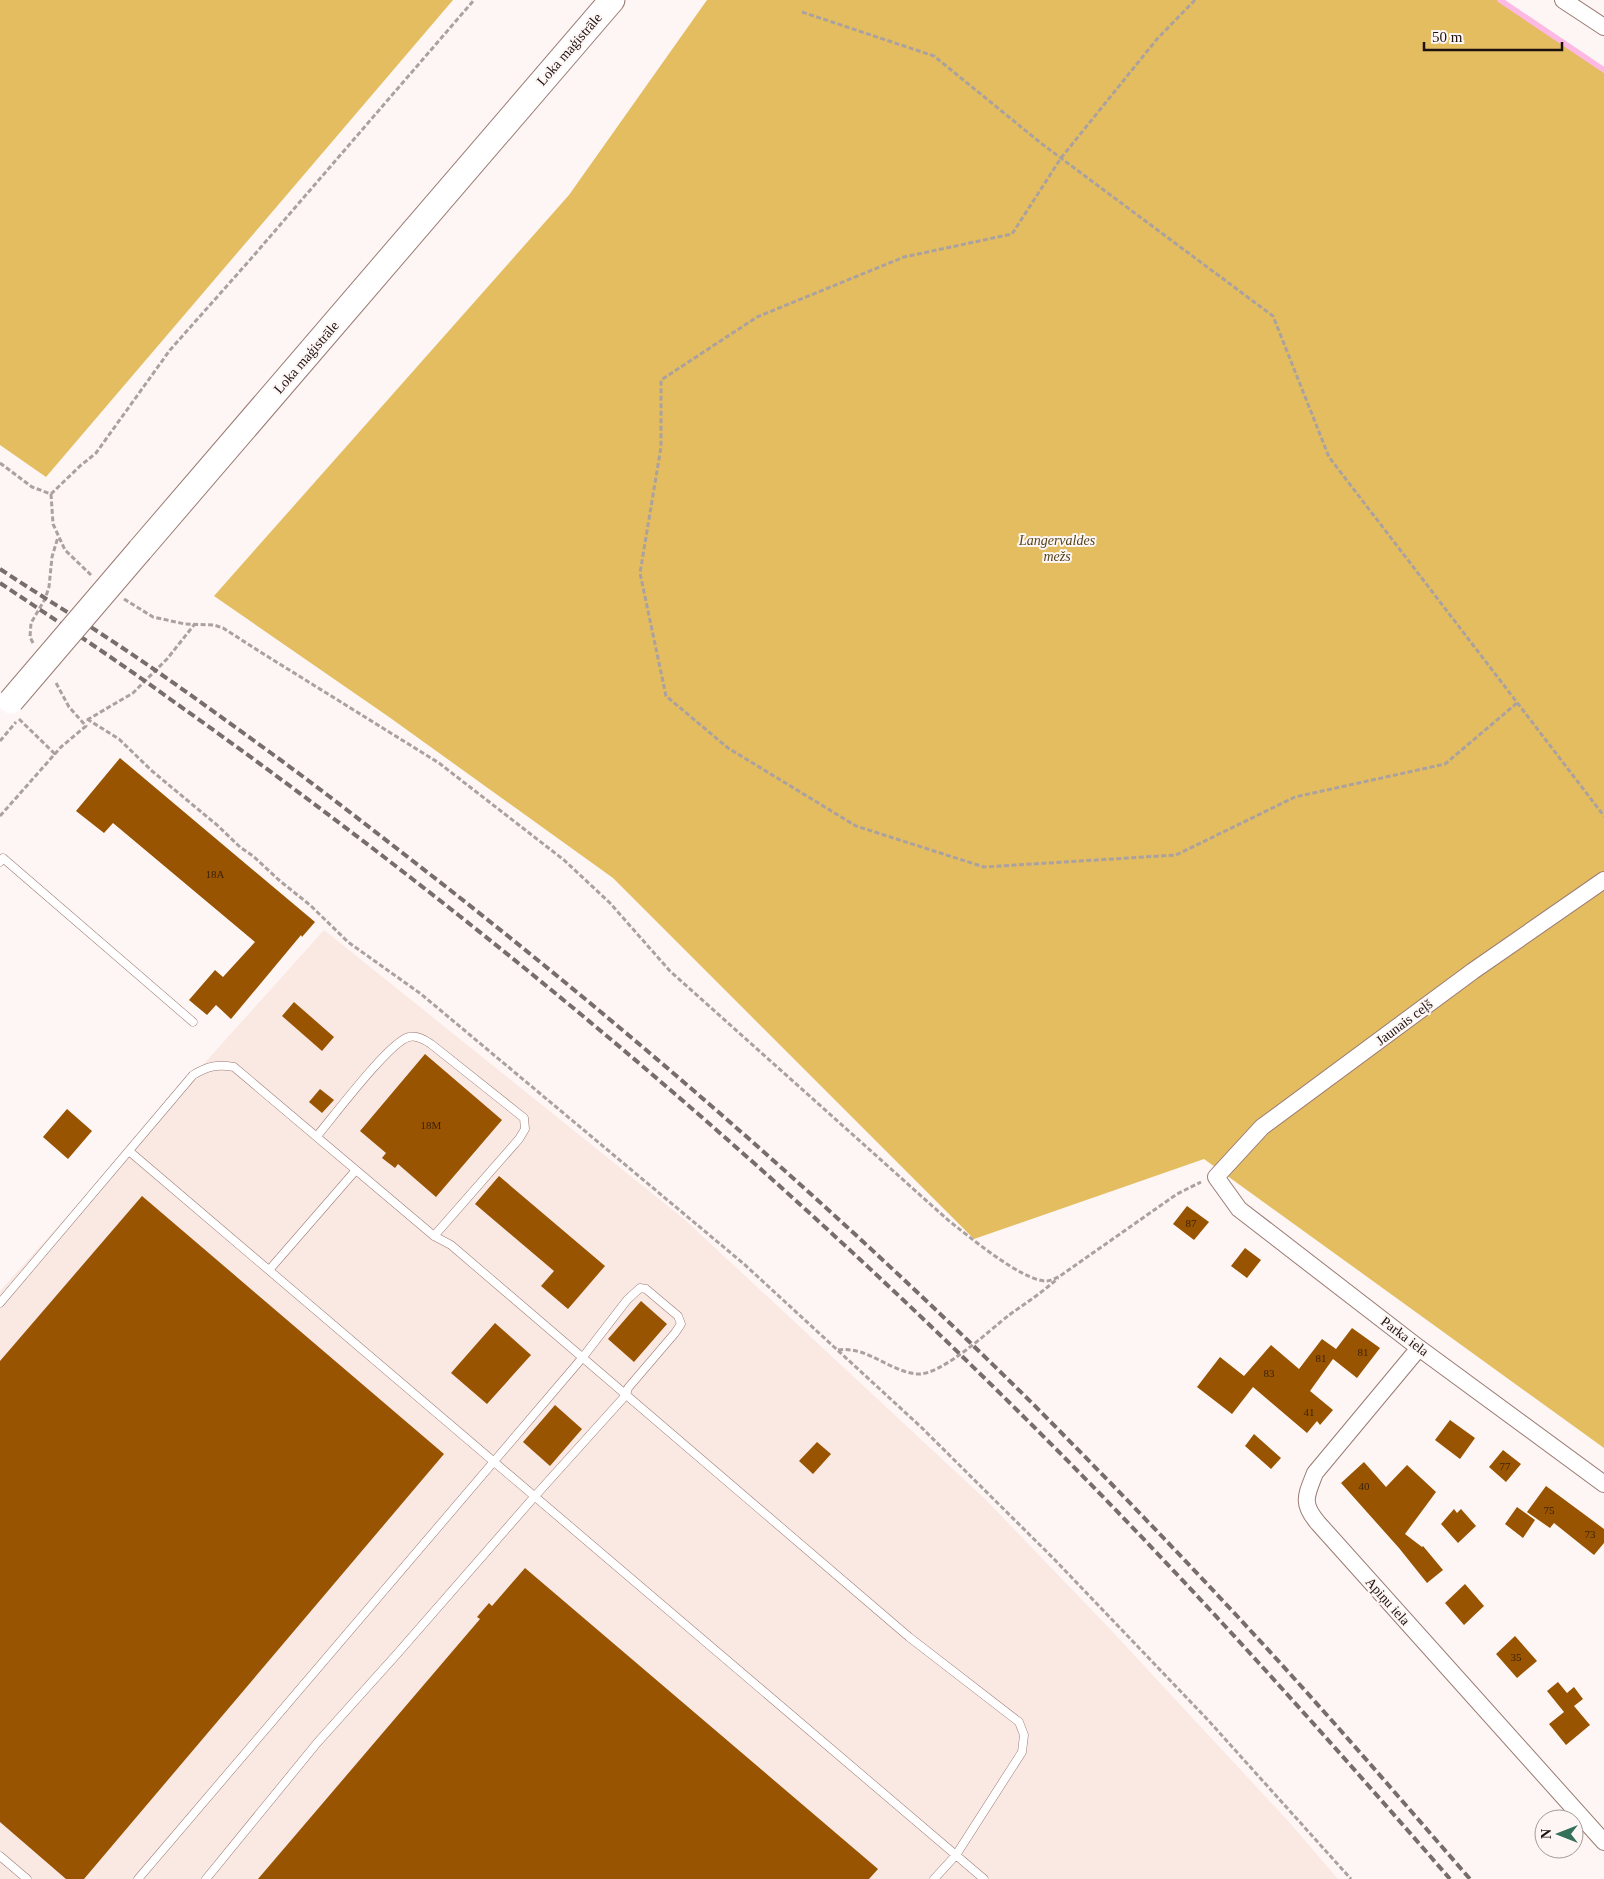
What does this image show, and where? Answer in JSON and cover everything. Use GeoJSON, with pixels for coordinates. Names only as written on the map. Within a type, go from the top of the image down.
{"type":"FeatureCollection","features":[{"type":"Feature","properties":{"kind":"main road","name":"Loka maģistrāle"},"geometry":{"type":"LineString","coordinates":[[11,711],[140,550],[612,0]]}},
{"type":"Feature","properties":{"kind":"street"},"geometry":{"type":"LineString","coordinates":[[1563,0],[1604,27]]}},
{"type":"Feature","properties":{"kind":"street","name":"Jaunais ceļš"},"geometry":{"type":"LineString","coordinates":[[1216,1177],[1262,1127],[1472,971],[1604,880]]}},
{"type":"Feature","properties":{"kind":"street","name":"Parka iela"},"geometry":{"type":"LineString","coordinates":[[1216,1177],[1239,1209],[1419,1348],[1604,1484]]}},
{"type":"Feature","properties":{"kind":"street","name":"Apiņu iela"},"geometry":{"type":"LineString","coordinates":[[1419,1348],[1315,1473],[1308,1491],[1306,1505],[1318,1523],[1604,1842]]}},
{"type":"Feature","properties":{"kind":"lane"},"geometry":{"type":"LineString","coordinates":[[0,862],[4,858],[193,1022]]}},
{"type":"Feature","properties":{"kind":"lane"},"geometry":{"type":"LineString","coordinates":[[317,1136],[387,1052],[397,1042],[410,1036],[423,1039],[431,1044],[524,1118],[525,1129],[519,1139],[434,1236]]}},
{"type":"Feature","properties":{"kind":"lane"},"geometry":{"type":"LineString","coordinates":[[0,1303],[193,1075],[206,1067],[220,1064],[234,1067],[434,1236],[451,1245],[909,1637],[1019,1722],[1024,1735],[1022,1752],[956,1855],[934,1879]]}},
{"type":"Feature","properties":{"kind":"lane"},"geometry":{"type":"LineString","coordinates":[[129,1151],[270,1269],[984,1879]]}},
{"type":"Feature","properties":{"kind":"lane"},"geometry":{"type":"LineString","coordinates":[[270,1269],[356,1170]]}},
{"type":"Feature","properties":{"kind":"lane"},"geometry":{"type":"LineString","coordinates":[[138,1879],[583,1357],[627,1300],[640,1288],[646,1289],[678,1316],[681,1324],[678,1329],[628,1388],[626,1395],[534,1496],[404,1647],[317,1743],[206,1879]]}},
{"type":"Feature","properties":{"kind":"lane"},"geometry":{"type":"LineString","coordinates":[[0,1856],[27,1879]]}},
{"type":"Feature","properties":{"kind":"path"},"geometry":{"type":"LineString","coordinates":[[0,463],[32,487],[51,494],[96,453],[170,350],[474,0]]}},
{"type":"Feature","properties":{"kind":"path"},"geometry":{"type":"LineString","coordinates":[[1195,0],[1157,38],[1061,158],[1012,234],[904,257],[757,317],[661,380],[661,447],[640,573],[666,696],[728,748],[856,826],[984,867],[1176,855],[1295,797],[1445,764],[1517,702]]}},
{"type":"Feature","properties":{"kind":"path"},"geometry":{"type":"LineString","coordinates":[[802,12],[934,56],[1061,158],[1273,316],[1329,457],[1604,816]]}},
{"type":"Feature","properties":{"kind":"path"},"geometry":{"type":"LineString","coordinates":[[34,644],[30,637],[31,623],[45,599],[49,587],[52,557],[58,536]]}},
{"type":"Feature","properties":{"kind":"path"},"geometry":{"type":"LineString","coordinates":[[87,719],[133,693],[167,659],[194,625]]}},
{"type":"Feature","properties":{"kind":"path"},"geometry":{"type":"LineString","coordinates":[[214,625],[234,633],[310,683],[440,763],[463,780],[564,860],[610,903],[670,971],[969,1237],[1006,1263],[1029,1276],[1045,1281],[1060,1276]]}},
{"type":"Feature","properties":{"kind":"path"},"geometry":{"type":"LineString","coordinates":[[52,676],[69,707],[86,726]]}},
{"type":"Feature","properties":{"kind":"path"},"geometry":{"type":"LineString","coordinates":[[0,740],[11,711]]}},
{"type":"Feature","properties":{"kind":"path"},"geometry":{"type":"LineString","coordinates":[[0,816],[55,754],[86,726],[87,719]]}},
{"type":"Feature","properties":{"kind":"path"},"geometry":{"type":"LineString","coordinates":[[87,719],[119,739],[152,771],[310,905],[348,942],[420,994],[744,1264],[921,1427],[1055,1560],[1208,1720],[1351,1879]]}},
{"type":"Feature","properties":{"kind":"path"},"geometry":{"type":"LineString","coordinates":[[24,724],[55,754]]}},
{"type":"Feature","properties":{"kind":"path"},"geometry":{"type":"LineString","coordinates":[[837,1350],[853,1350],[865,1353],[906,1372],[919,1374],[930,1372],[972,1346],[1060,1276],[1177,1194],[1216,1177]]}},
{"type":"Feature","properties":{"kind":"shaded area"},"geometry":{"type":"Polygon","coordinates":[[[324,930],[684,1219],[986,1500],[1109,1628],[1289,1822],[1338,1879],[0,1879],[0,1291],[324,930]]]}},
{"type":"Feature","properties":{"kind":"green space"},"geometry":{"type":"Polygon","coordinates":[[[0,0],[453,0],[46,477],[0,445],[0,0]]]}},
{"type":"Feature","properties":{"kind":"green space","name":"Langervaldes mežs"},"geometry":{"type":"Polygon","coordinates":[[[707,0],[1503,0],[1604,69],[1604,1448],[1204,1159],[974,1239],[613,878],[389,717],[214,596],[569,195],[707,0]]]}},
{"type":"Feature","properties":{"kind":"building"},"geometry":{"type":"Polygon","coordinates":[[[120,758],[315,922],[302,937],[301,935],[231,1019],[216,1005],[207,1015],[189,1000],[215,970],[223,977],[255,942],[113,823],[104,833],[76,811],[120,758]]]}},
{"type":"Feature","properties":{"kind":"building"},"geometry":{"type":"Polygon","coordinates":[[[294,1002],[334,1037],[322,1051],[282,1016],[294,1002]]]}},
{"type":"Feature","properties":{"kind":"building"},"geometry":{"type":"Polygon","coordinates":[[[425,1054],[502,1120],[436,1197],[398,1164],[395,1168],[382,1158],[386,1153],[360,1131],[425,1054]]]}},
{"type":"Feature","properties":{"kind":"building"},"geometry":{"type":"Polygon","coordinates":[[[320,1089],[334,1100],[322,1113],[309,1102],[320,1089]]]}},
{"type":"Feature","properties":{"kind":"building"},"geometry":{"type":"Polygon","coordinates":[[[67,1109],[92,1131],[68,1159],[43,1137],[67,1109]]]}},
{"type":"Feature","properties":{"kind":"building"},"geometry":{"type":"Polygon","coordinates":[[[499,1176],[605,1266],[568,1309],[541,1286],[554,1271],[475,1204],[499,1176]]]}},
{"type":"Feature","properties":{"kind":"building"},"geometry":{"type":"Polygon","coordinates":[[[142,1196],[444,1454],[84,1879],[66,1879],[0,1822],[0,1361],[142,1196]]]}},
{"type":"Feature","properties":{"kind":"building"},"geometry":{"type":"Polygon","coordinates":[[[1187,1206],[1209,1222],[1194,1240],[1173,1224],[1187,1206]]]}},
{"type":"Feature","properties":{"kind":"building"},"geometry":{"type":"Polygon","coordinates":[[[1245,1248],[1261,1260],[1247,1278],[1231,1266],[1245,1248]]]}},
{"type":"Feature","properties":{"kind":"building"},"geometry":{"type":"Polygon","coordinates":[[[641,1301],[667,1324],[634,1362],[608,1339],[641,1301]]]}},
{"type":"Feature","properties":{"kind":"building"},"geometry":{"type":"Polygon","coordinates":[[[495,1323],[531,1355],[487,1404],[451,1373],[495,1323]]]}},
{"type":"Feature","properties":{"kind":"building"},"geometry":{"type":"Polygon","coordinates":[[[1352,1328],[1380,1348],[1357,1378],[1333,1359],[1310,1391],[1333,1410],[1320,1425],[1317,1421],[1307,1433],[1253,1387],[1232,1414],[1197,1387],[1220,1357],[1244,1376],[1271,1345],[1299,1369],[1322,1339],[1336,1349],[1352,1328]]]}},
{"type":"Feature","properties":{"kind":"building"},"geometry":{"type":"Polygon","coordinates":[[[555,1405],[582,1429],[550,1466],[523,1442],[555,1405]]]}},
{"type":"Feature","properties":{"kind":"building"},"geometry":{"type":"Polygon","coordinates":[[[1450,1420],[1475,1438],[1460,1459],[1435,1440],[1450,1420]]]}},
{"type":"Feature","properties":{"kind":"building"},"geometry":{"type":"Polygon","coordinates":[[[1254,1434],[1281,1458],[1271,1469],[1245,1446],[1254,1434]]]}},
{"type":"Feature","properties":{"kind":"building"},"geometry":{"type":"Polygon","coordinates":[[[817,1442],[831,1454],[813,1474],[799,1461],[817,1442]]]}},
{"type":"Feature","properties":{"kind":"building"},"geometry":{"type":"Polygon","coordinates":[[[1503,1450],[1521,1464],[1506,1482],[1489,1467],[1503,1450]]]}},
{"type":"Feature","properties":{"kind":"building"},"geometry":{"type":"Polygon","coordinates":[[[1364,1462],[1386,1487],[1407,1465],[1436,1492],[1405,1534],[1423,1546],[1443,1570],[1427,1583],[1399,1548],[1341,1483],[1364,1462]]]}},
{"type":"Feature","properties":{"kind":"building"},"geometry":{"type":"Polygon","coordinates":[[[1546,1486],[1604,1529],[1604,1543],[1594,1555],[1554,1523],[1550,1528],[1527,1512],[1546,1486]]]}},
{"type":"Feature","properties":{"kind":"building"},"geometry":{"type":"Polygon","coordinates":[[[1517,1507],[1535,1520],[1523,1538],[1505,1524],[1517,1507]]]}},
{"type":"Feature","properties":{"kind":"building"},"geometry":{"type":"Polygon","coordinates":[[[1454,1509],[1457,1513],[1461,1509],[1476,1526],[1458,1543],[1441,1524],[1454,1509]]]}},
{"type":"Feature","properties":{"kind":"building"},"geometry":{"type":"Polygon","coordinates":[[[525,1568],[878,1869],[869,1879],[258,1879],[480,1619],[477,1617],[489,1603],[492,1606],[525,1568]]]}},
{"type":"Feature","properties":{"kind":"building"},"geometry":{"type":"Polygon","coordinates":[[[1465,1584],[1484,1606],[1464,1625],[1445,1603],[1465,1584]]]}},
{"type":"Feature","properties":{"kind":"building"},"geometry":{"type":"Polygon","coordinates":[[[1515,1636],[1537,1661],[1517,1678],[1496,1654],[1515,1636]]]}},
{"type":"Feature","properties":{"kind":"building"},"geometry":{"type":"Polygon","coordinates":[[[1558,1682],[1567,1693],[1574,1687],[1583,1699],[1574,1706],[1590,1725],[1566,1745],[1549,1724],[1564,1712],[1547,1691],[1558,1682]]]}},
{"type":"Feature","properties":{"kind":"waterway"},"geometry":{"type":"LineString","coordinates":[[1500,0],[1604,70]]}},
{"type":"Feature","properties":{"kind":"railway"},"geometry":{"type":"LineString","coordinates":[[0,569],[150,667],[337,802],[445,886],[597,1009],[746,1136],[963,1336],[1108,1480],[1291,1674],[1470,1879]]}},
{"type":"Feature","properties":{"kind":"railway"},"geometry":{"type":"LineString","coordinates":[[0,583],[149,684],[286,783],[401,870],[624,1050],[732,1144],[944,1338],[1098,1492],[1252,1655],[1450,1879]]}}]}
